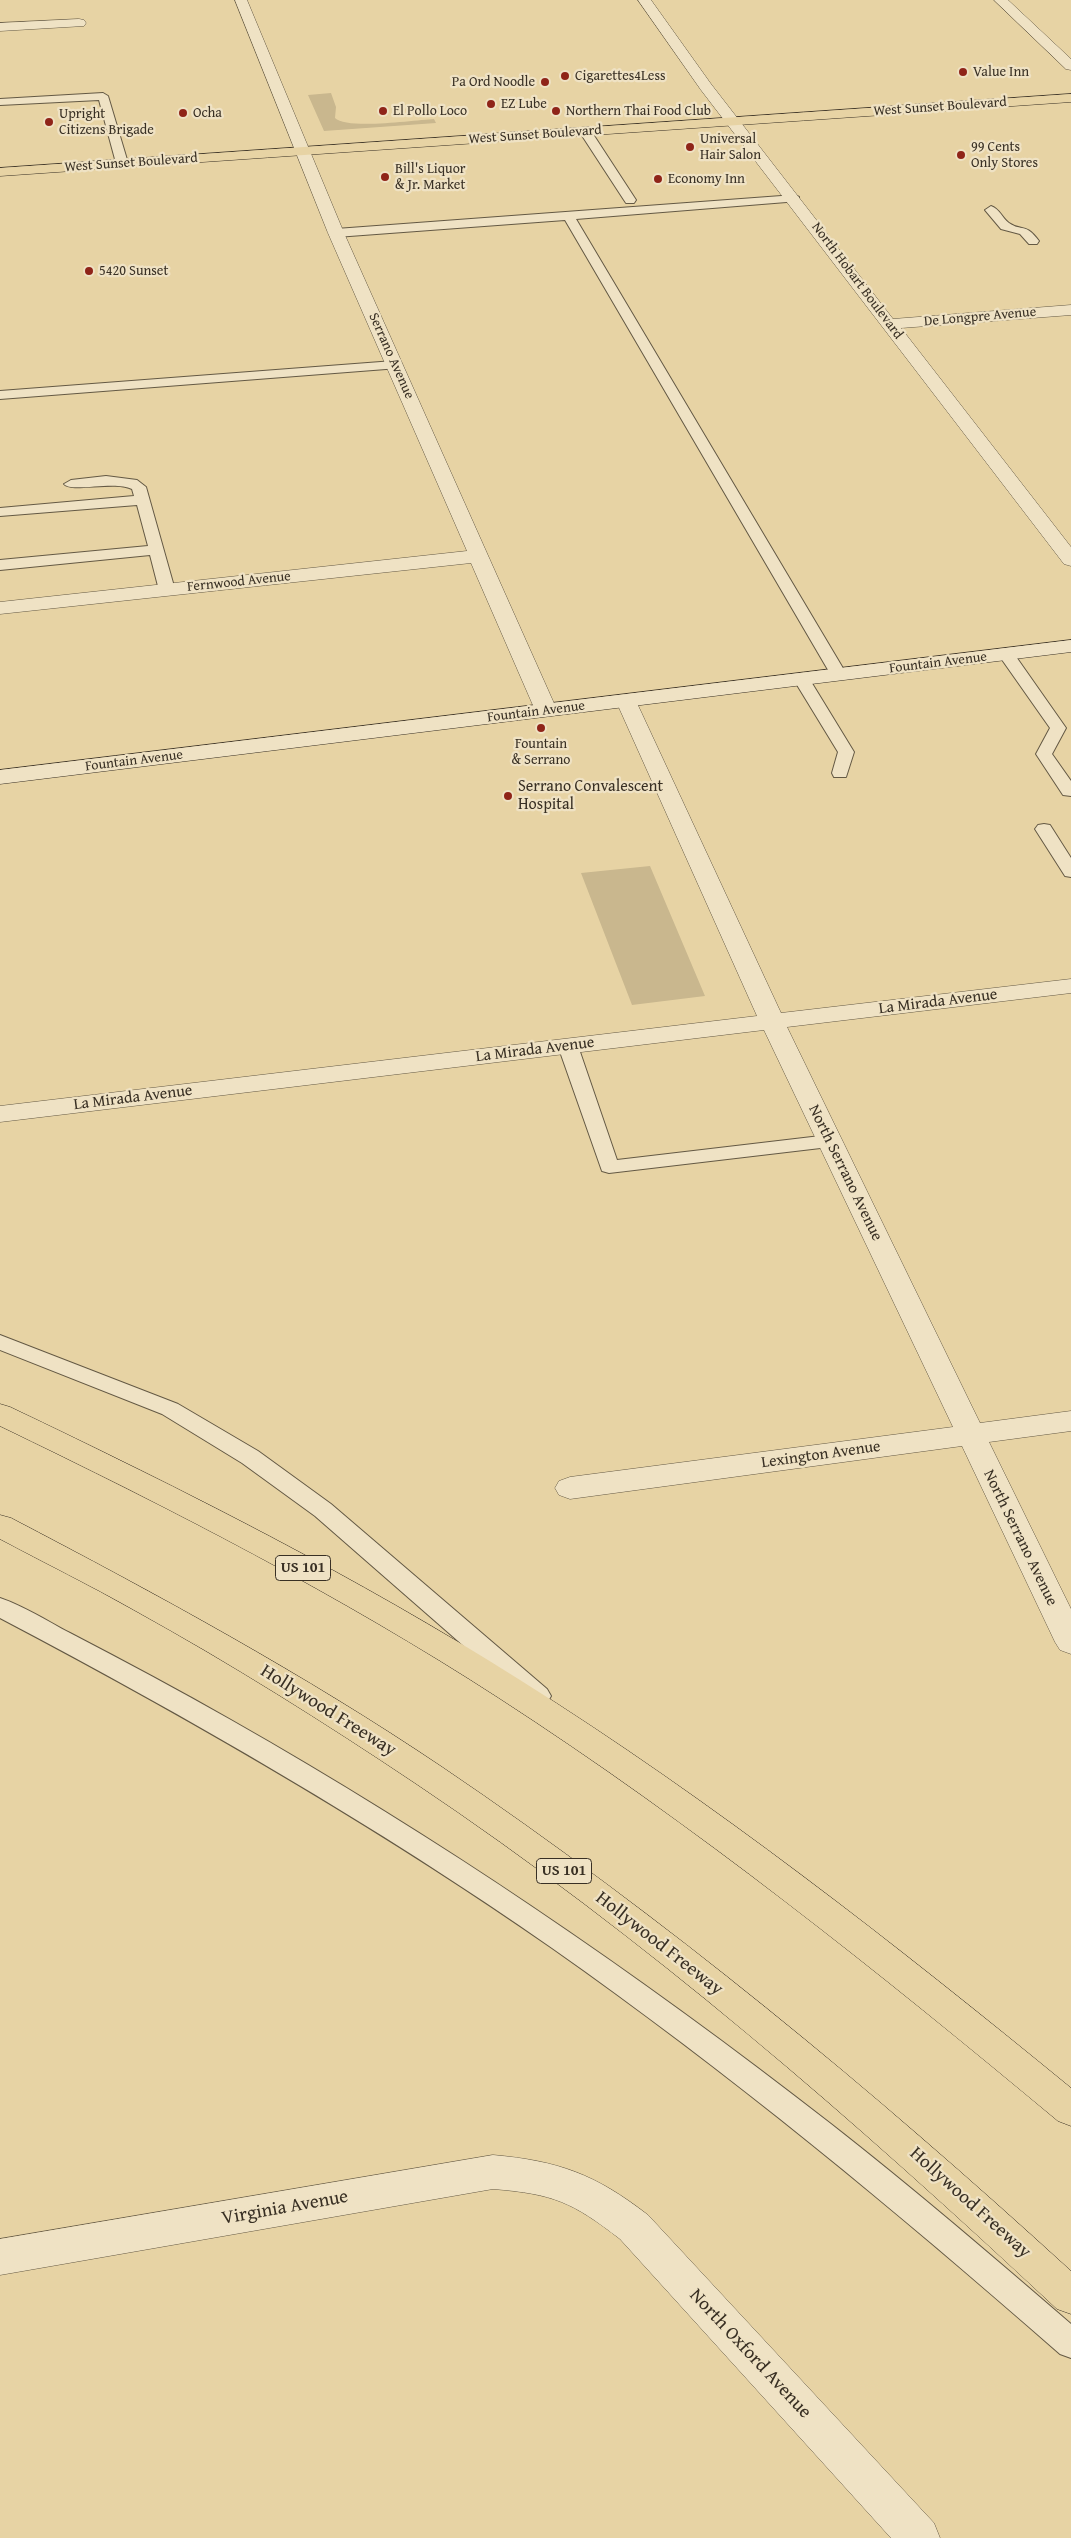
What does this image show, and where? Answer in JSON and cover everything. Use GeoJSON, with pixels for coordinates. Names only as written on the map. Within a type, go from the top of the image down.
{"type":"FeatureCollection","features":[{"type":"Feature","properties":{"kind":"main road","name":"West Sunset Boulevard"},"geometry":{"type":"LineString","coordinates":[[0,172],[1071,98]]}},
{"type":"Feature","properties":{"kind":"main road","name":"US 101"},"geometry":{"type":"LineString","coordinates":[[0,1414],[121,1472],[273,1551],[423,1636],[593,1744],[764,1865],[936,1998],[1071,2110]]}},
{"type":"Feature","properties":{"kind":"main road","name":"Hollywood Freeway"},"geometry":{"type":"LineString","coordinates":[[0,1526],[187,1624],[344,1719],[499,1824],[672,1952],[834,2083],[1011,2239],[1071,2296]]}},
{"type":"Feature","properties":{"kind":"street","name":"Serrano Avenue"},"geometry":{"type":"LineString","coordinates":[[241,0],[336,233],[546,710]]}},
{"type":"Feature","properties":{"kind":"street","name":"North Hobart Boulevard"},"geometry":{"type":"LineString","coordinates":[[644,0],[733,122],[795,199],[1071,560]]}},
{"type":"Feature","properties":{"kind":"street"},"geometry":{"type":"LineString","coordinates":[[1000,0],[1069,62]]}},
{"type":"Feature","properties":{"kind":"street"},"geometry":{"type":"LineString","coordinates":[[0,27],[79,22]]}},
{"type":"Feature","properties":{"kind":"street","name":"De Longpre Avenue"},"geometry":{"type":"LineString","coordinates":[[889,324],[1071,310]]}},
{"type":"Feature","properties":{"kind":"street","name":"Fernwood Avenue"},"geometry":{"type":"LineString","coordinates":[[0,608],[478,556]]}},
{"type":"Feature","properties":{"kind":"street","name":"Fountain Avenue"},"geometry":{"type":"LineString","coordinates":[[0,778],[1071,646]]}},
{"type":"Feature","properties":{"kind":"street","name":"North Serrano Avenue"},"geometry":{"type":"LineString","coordinates":[[626,701],[772,1021],[1071,1642]]}},
{"type":"Feature","properties":{"kind":"street","name":"La Mirada Avenue"},"geometry":{"type":"LineString","coordinates":[[0,1114],[1071,986]]}},
{"type":"Feature","properties":{"kind":"street","name":"Lexington Avenue"},"geometry":{"type":"LineString","coordinates":[[570,1488],[1071,1421]]}},
{"type":"Feature","properties":{"kind":"street","name":"Virginia Avenue"},"geometry":{"type":"LineString","coordinates":[[0,2257],[493,2172],[534,2175],[570,2184]]}},
{"type":"Feature","properties":{"kind":"street","name":"North Oxford Avenue"},"geometry":{"type":"LineString","coordinates":[[570,2184],[602,2202],[634,2227],[919,2538]]}},
{"type":"Feature","properties":{"kind":"lane"},"geometry":{"type":"LineString","coordinates":[[0,102],[103,96],[122,163]]}},
{"type":"Feature","properties":{"kind":"lane"},"geometry":{"type":"LineString","coordinates":[[585,131],[630,200]]}},
{"type":"Feature","properties":{"kind":"lane"},"geometry":{"type":"LineString","coordinates":[[336,233],[795,199]]}},
{"type":"Feature","properties":{"kind":"lane"},"geometry":{"type":"LineString","coordinates":[[991,210],[1005,226],[1024,231],[1033,241]]}},
{"type":"Feature","properties":{"kind":"lane"},"geometry":{"type":"LineString","coordinates":[[568,215],[839,675]]}},
{"type":"Feature","properties":{"kind":"lane"},"geometry":{"type":"LineString","coordinates":[[0,395],[394,365]]}},
{"type":"Feature","properties":{"kind":"lane"},"geometry":{"type":"LineString","coordinates":[[71,484],[115,480],[132,482],[138,487],[167,590]]}},
{"type":"Feature","properties":{"kind":"lane"},"geometry":{"type":"LineString","coordinates":[[0,512],[142,500]]}},
{"type":"Feature","properties":{"kind":"lane"},"geometry":{"type":"LineString","coordinates":[[0,565],[156,550]]}},
{"type":"Feature","properties":{"kind":"lane"},"geometry":{"type":"LineString","coordinates":[[1006,654],[1058,728],[1044,754],[1069,791]]}},
{"type":"Feature","properties":{"kind":"lane"},"geometry":{"type":"LineString","coordinates":[[802,680],[846,752],[840,773]]}},
{"type":"Feature","properties":{"kind":"lane"},"geometry":{"type":"LineString","coordinates":[[1044,829],[1071,872]]}},
{"type":"Feature","properties":{"kind":"lane"},"geometry":{"type":"LineString","coordinates":[[568,1046],[609,1167],[830,1141]]}},
{"type":"Feature","properties":{"kind":"lane"},"geometry":{"type":"LineString","coordinates":[[0,1342],[170,1409],[250,1457],[323,1510],[593,1744]]}},
{"type":"Feature","properties":{"kind":"lane"},"geometry":{"type":"LineString","coordinates":[[0,1607],[134,1677],[300,1770],[540,1924],[620,1980],[792,2109],[982,2264],[1071,2344]]}},
{"type":"Feature","properties":{"kind":"shaded area"},"geometry":{"type":"Polygon","coordinates":[[[331,93],[336,107],[335,118],[342,122],[367,124],[434,119],[436,123],[324,131],[308,95],[331,93]]]}},
{"type":"Feature","properties":{"kind":"shaded area"},"geometry":{"type":"Polygon","coordinates":[[[650,866],[705,996],[632,1005],[581,873],[650,866]]]}},
{"type":"Feature","properties":{"kind":"place","name":"Value Inn"},"geometry":{"type":"Point","coordinates":[963,72]}},
{"type":"Feature","properties":{"kind":"place","name":"Cigarettes4Less"},"geometry":{"type":"Point","coordinates":[565,76]}},
{"type":"Feature","properties":{"kind":"place","name":"Pa Ord Noodle"},"geometry":{"type":"Point","coordinates":[545,82]}},
{"type":"Feature","properties":{"kind":"place","name":"EZ Lube"},"geometry":{"type":"Point","coordinates":[491,104]}},
{"type":"Feature","properties":{"kind":"place","name":"El Pollo Loco"},"geometry":{"type":"Point","coordinates":[383,111]}},
{"type":"Feature","properties":{"kind":"place","name":"Northern Thai Food Club"},"geometry":{"type":"Point","coordinates":[556,111]}},
{"type":"Feature","properties":{"kind":"place","name":"Ocha"},"geometry":{"type":"Point","coordinates":[183,113]}},
{"type":"Feature","properties":{"kind":"place","name":"Upright Citizens Brigade"},"geometry":{"type":"Point","coordinates":[49,122]}},
{"type":"Feature","properties":{"kind":"place","name":"Universal Hair Salon"},"geometry":{"type":"Point","coordinates":[690,147]}},
{"type":"Feature","properties":{"kind":"place","name":"99 Cents Only Stores"},"geometry":{"type":"Point","coordinates":[961,155]}},
{"type":"Feature","properties":{"kind":"place","name":"Bill's Liquor & Jr. Market"},"geometry":{"type":"Point","coordinates":[385,177]}},
{"type":"Feature","properties":{"kind":"place","name":"Economy Inn"},"geometry":{"type":"Point","coordinates":[658,179]}},
{"type":"Feature","properties":{"kind":"place","name":"5420 Sunset"},"geometry":{"type":"Point","coordinates":[89,271]}},
{"type":"Feature","properties":{"kind":"place","name":"Fountain & Serrano"},"geometry":{"type":"Point","coordinates":[541,728]}},
{"type":"Feature","properties":{"kind":"place","name":"Serrano Convalescent Hospital"},"geometry":{"type":"Point","coordinates":[508,796]}}]}
